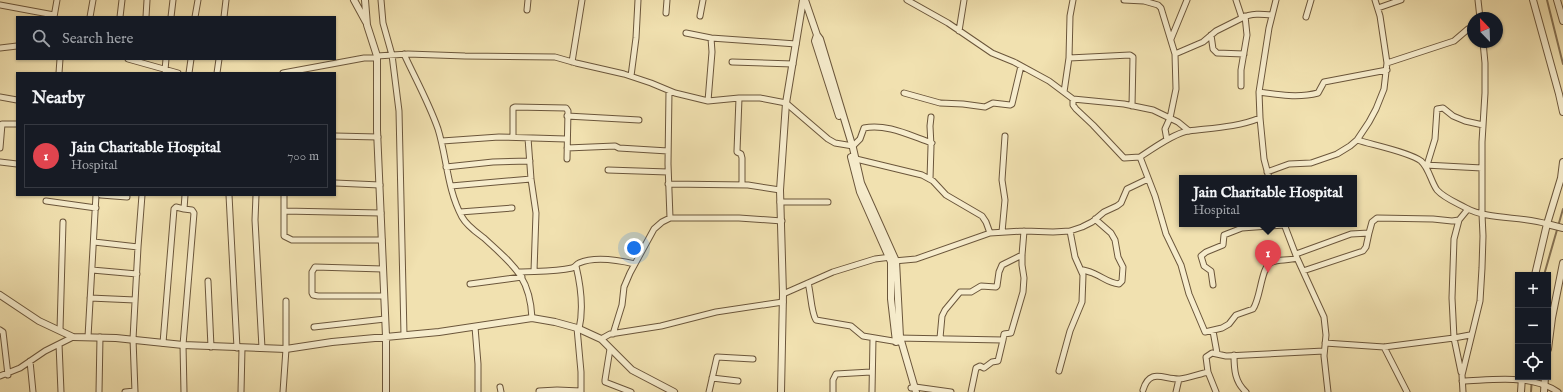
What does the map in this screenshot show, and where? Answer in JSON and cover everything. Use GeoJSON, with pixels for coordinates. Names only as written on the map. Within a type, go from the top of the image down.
{"type":"FeatureCollection","features":[{"type":"Feature","properties":{"kind":"street"},"geometry":{"type":"LineString","coordinates":[[0,5],[54,16],[57,0]]}},
{"type":"Feature","properties":{"kind":"street"},"geometry":{"type":"LineString","coordinates":[[90,16],[93,0]]}},
{"type":"Feature","properties":{"kind":"street"},"geometry":{"type":"LineString","coordinates":[[120,16],[122,0]]}},
{"type":"Feature","properties":{"kind":"street"},"geometry":{"type":"LineString","coordinates":[[146,16],[148,0]]}},
{"type":"Feature","properties":{"kind":"street"},"geometry":{"type":"LineString","coordinates":[[171,16],[173,0]]}},
{"type":"Feature","properties":{"kind":"street"},"geometry":{"type":"LineString","coordinates":[[195,16],[198,0]]}},
{"type":"Feature","properties":{"kind":"street"},"geometry":{"type":"LineString","coordinates":[[224,16],[226,0]]}},
{"type":"Feature","properties":{"kind":"street"},"geometry":{"type":"LineString","coordinates":[[354,0],[367,25],[377,57],[378,137],[386,319],[386,392]]}},
{"type":"Feature","properties":{"kind":"street"},"geometry":{"type":"LineString","coordinates":[[365,0],[367,25]]}},
{"type":"Feature","properties":{"kind":"street"},"geometry":{"type":"LineString","coordinates":[[381,0],[383,23],[392,55],[399,125],[404,335]]}},
{"type":"Feature","properties":{"kind":"street"},"geometry":{"type":"LineString","coordinates":[[527,10],[528,0]]}},
{"type":"Feature","properties":{"kind":"street"},"geometry":{"type":"LineString","coordinates":[[572,62],[582,0]]}},
{"type":"Feature","properties":{"kind":"street"},"geometry":{"type":"LineString","coordinates":[[631,76],[636,38],[638,0]]}},
{"type":"Feature","properties":{"kind":"street"},"geometry":{"type":"LineString","coordinates":[[666,13],[667,0]]}},
{"type":"Feature","properties":{"kind":"street"},"geometry":{"type":"LineString","coordinates":[[700,16],[703,0]]}},
{"type":"Feature","properties":{"kind":"street"},"geometry":{"type":"LineString","coordinates":[[804,0],[817,35],[820,39],[850,146],[860,192],[893,259]]}},
{"type":"Feature","properties":{"kind":"street"},"geometry":{"type":"LineString","coordinates":[[781,392],[783,294],[780,190],[786,103],[804,0]]}},
{"type":"Feature","properties":{"kind":"street"},"geometry":{"type":"LineString","coordinates":[[907,0],[959,31],[992,53],[1049,81],[1073,99],[1153,110],[1170,118],[1189,131]]}},
{"type":"Feature","properties":{"kind":"street"},"geometry":{"type":"LineString","coordinates":[[959,31],[964,0]]}},
{"type":"Feature","properties":{"kind":"street"},"geometry":{"type":"LineString","coordinates":[[1064,92],[1069,58],[1070,16],[1073,0]]}},
{"type":"Feature","properties":{"kind":"street"},"geometry":{"type":"LineString","coordinates":[[1124,0],[1144,1],[1158,5],[1162,8],[1175,54],[1176,89],[1170,118],[1165,129],[1167,140]]}},
{"type":"Feature","properties":{"kind":"street"},"geometry":{"type":"LineString","coordinates":[[1171,40],[1186,0]]}},
{"type":"Feature","properties":{"kind":"street"},"geometry":{"type":"LineString","coordinates":[[1236,0],[1243,17],[1247,35],[1241,70],[1241,86]]}},
{"type":"Feature","properties":{"kind":"street"},"geometry":{"type":"LineString","coordinates":[[1268,175],[1260,118],[1259,92],[1266,42],[1276,0]]}},
{"type":"Feature","properties":{"kind":"street"},"geometry":{"type":"LineString","coordinates":[[1306,17],[1311,0]]}},
{"type":"Feature","properties":{"kind":"street"},"geometry":{"type":"LineString","coordinates":[[1267,172],[1289,164],[1305,165],[1315,162],[1337,154],[1357,140],[1376,109],[1384,89],[1387,70],[1378,8],[1375,0]]}},
{"type":"Feature","properties":{"kind":"street"},"geometry":{"type":"LineString","coordinates":[[1378,8],[1402,0]]}},
{"type":"Feature","properties":{"kind":"street"},"geometry":{"type":"LineString","coordinates":[[1478,0],[1479,12]]}},
{"type":"Feature","properties":{"kind":"street"},"geometry":{"type":"LineString","coordinates":[[1533,0],[1563,112]]}},
{"type":"Feature","properties":{"kind":"street"},"geometry":{"type":"LineString","coordinates":[[1557,0],[1563,21]]}},
{"type":"Feature","properties":{"kind":"street"},"geometry":{"type":"LineString","coordinates":[[1175,54],[1203,42],[1216,31],[1243,17],[1259,14],[1272,15]]}},
{"type":"Feature","properties":{"kind":"street"},"geometry":{"type":"LineString","coordinates":[[1387,63],[1454,41],[1467,30]]}},
{"type":"Feature","properties":{"kind":"street"},"geometry":{"type":"LineString","coordinates":[[686,33],[711,38],[796,44]]}},
{"type":"Feature","properties":{"kind":"street"},"geometry":{"type":"LineString","coordinates":[[1211,35],[1215,52],[1244,54]]}},
{"type":"Feature","properties":{"kind":"street"},"geometry":{"type":"LineString","coordinates":[[708,101],[712,52],[711,38]]}},
{"type":"Feature","properties":{"kind":"street"},"geometry":{"type":"LineString","coordinates":[[0,48],[16,46]]}},
{"type":"Feature","properties":{"kind":"street"},"geometry":{"type":"LineString","coordinates":[[1463,392],[1462,375],[1470,335],[1480,301],[1483,236],[1482,168],[1485,93],[1484,48]]}},
{"type":"Feature","properties":{"kind":"street"},"geometry":{"type":"LineString","coordinates":[[404,54],[438,128],[442,141],[446,167],[460,212],[471,228],[520,274],[526,285],[531,300],[532,318]]}},
{"type":"Feature","properties":{"kind":"street"},"geometry":{"type":"LineString","coordinates":[[288,72],[364,58],[404,54],[555,57],[631,76],[669,91],[708,101],[739,98],[760,98],[786,103],[832,142],[850,146],[858,142],[864,128],[887,128],[932,143]]}},
{"type":"Feature","properties":{"kind":"street"},"geometry":{"type":"LineString","coordinates":[[1069,58],[1110,55],[1130,55],[1133,57],[1132,106]]}},
{"type":"Feature","properties":{"kind":"street"},"geometry":{"type":"LineString","coordinates":[[59,72],[60,60]]}},
{"type":"Feature","properties":{"kind":"street"},"geometry":{"type":"LineString","coordinates":[[165,70],[166,60]]}},
{"type":"Feature","properties":{"kind":"street"},"geometry":{"type":"LineString","coordinates":[[189,72],[191,60]]}},
{"type":"Feature","properties":{"kind":"street"},"geometry":{"type":"LineString","coordinates":[[217,72],[218,60]]}},
{"type":"Feature","properties":{"kind":"street"},"geometry":{"type":"LineString","coordinates":[[141,61],[174,72]]}},
{"type":"Feature","properties":{"kind":"street"},"geometry":{"type":"LineString","coordinates":[[732,62],[793,64]]}},
{"type":"Feature","properties":{"kind":"street"},"geometry":{"type":"LineString","coordinates":[[904,93],[940,103],[984,107],[993,103],[1010,105],[1012,104],[1021,66]]}},
{"type":"Feature","properties":{"kind":"street"},"geometry":{"type":"LineString","coordinates":[[1259,92],[1294,96],[1318,93],[1324,82],[1387,70]]}},
{"type":"Feature","properties":{"kind":"street"},"geometry":{"type":"LineString","coordinates":[[669,91],[668,184],[670,218]]}},
{"type":"Feature","properties":{"kind":"street"},"geometry":{"type":"LineString","coordinates":[[0,97],[16,100]]}},
{"type":"Feature","properties":{"kind":"street"},"geometry":{"type":"LineString","coordinates":[[739,98],[737,152],[741,154],[742,158],[742,185]]}},
{"type":"Feature","properties":{"kind":"street"},"geometry":{"type":"LineString","coordinates":[[1073,99],[1073,105],[1076,109],[1093,124],[1124,158],[1140,157],[1167,140],[1189,131],[1234,125],[1260,118]]}},
{"type":"Feature","properties":{"kind":"street"},"geometry":{"type":"LineString","coordinates":[[513,138],[513,108],[566,108],[568,111],[566,139],[567,159]]}},
{"type":"Feature","properties":{"kind":"street"},"geometry":{"type":"LineString","coordinates":[[1425,165],[1435,139],[1437,109],[1443,108],[1453,116],[1465,121],[1483,125]]}},
{"type":"Feature","properties":{"kind":"street"},"geometry":{"type":"LineString","coordinates":[[567,116],[639,120]]}},
{"type":"Feature","properties":{"kind":"street"},"geometry":{"type":"LineString","coordinates":[[930,179],[932,143],[930,126],[931,117]]}},
{"type":"Feature","properties":{"kind":"street"},"geometry":{"type":"LineString","coordinates":[[0,148],[0,133],[3,124],[16,124]]}},
{"type":"Feature","properties":{"kind":"street"},"geometry":{"type":"LineString","coordinates":[[336,136],[378,137]]}},
{"type":"Feature","properties":{"kind":"street"},"geometry":{"type":"LineString","coordinates":[[442,141],[500,136],[513,138],[566,139]]}},
{"type":"Feature","properties":{"kind":"street"},"geometry":{"type":"LineString","coordinates":[[1002,232],[1005,200],[1002,180],[1005,136]]}},
{"type":"Feature","properties":{"kind":"street"},"geometry":{"type":"LineString","coordinates":[[528,138],[531,179],[536,213],[534,271]]}},
{"type":"Feature","properties":{"kind":"street"},"geometry":{"type":"LineString","coordinates":[[1357,140],[1409,156],[1420,161],[1425,165],[1438,191],[1468,209],[1482,214],[1536,220],[1563,228]]}},
{"type":"Feature","properties":{"kind":"street"},"geometry":{"type":"LineString","coordinates":[[567,148],[615,146],[619,148],[668,151]]}},
{"type":"Feature","properties":{"kind":"street"},"geometry":{"type":"LineString","coordinates":[[850,146],[856,159],[861,183],[893,259],[898,340],[913,390],[951,392]]}},
{"type":"Feature","properties":{"kind":"street"},"geometry":{"type":"LineString","coordinates":[[1140,157],[1155,196],[1166,234],[1181,265],[1189,294],[1203,329],[1208,333],[1229,324],[1236,315],[1253,309],[1260,295],[1263,273],[1268,264],[1273,261],[1280,261],[1296,256],[1351,234],[1369,233]]}},
{"type":"Feature","properties":{"kind":"street"},"geometry":{"type":"LineString","coordinates":[[856,159],[917,173],[930,179],[946,196],[982,216],[990,233]]}},
{"type":"Feature","properties":{"kind":"street"},"geometry":{"type":"LineString","coordinates":[[446,167],[493,162],[530,161]]}},
{"type":"Feature","properties":{"kind":"street"},"geometry":{"type":"LineString","coordinates":[[0,162],[16,164]]}},
{"type":"Feature","properties":{"kind":"street"},"geometry":{"type":"LineString","coordinates":[[1536,272],[1561,178],[1563,162]]}},
{"type":"Feature","properties":{"kind":"street"},"geometry":{"type":"LineString","coordinates":[[1425,165],[1482,168]]}},
{"type":"Feature","properties":{"kind":"street"},"geometry":{"type":"LineString","coordinates":[[608,170],[668,172]]}},
{"type":"Feature","properties":{"kind":"street"},"geometry":{"type":"LineString","coordinates":[[451,186],[531,179]]}},
{"type":"Feature","properties":{"kind":"street"},"geometry":{"type":"LineString","coordinates":[[783,294],[833,272],[856,264],[875,259],[916,259],[990,233],[1070,231],[1082,227],[1121,203],[1128,189],[1148,179]]}},
{"type":"Feature","properties":{"kind":"street"},"geometry":{"type":"LineString","coordinates":[[336,183],[380,185]]}},
{"type":"Feature","properties":{"kind":"street"},"geometry":{"type":"LineString","coordinates":[[668,184],[742,185],[780,190]]}},
{"type":"Feature","properties":{"kind":"street"},"geometry":{"type":"LineString","coordinates":[[88,337],[96,196]]}},
{"type":"Feature","properties":{"kind":"street"},"geometry":{"type":"LineString","coordinates":[[125,392],[135,392],[133,339],[142,196]]}},
{"type":"Feature","properties":{"kind":"street"},"geometry":{"type":"LineString","coordinates":[[184,209],[185,196]]}},
{"type":"Feature","properties":{"kind":"street"},"geometry":{"type":"LineString","coordinates":[[229,196],[241,392]]}},
{"type":"Feature","properties":{"kind":"street"},"geometry":{"type":"LineString","coordinates":[[256,196],[255,220],[262,348]]}},
{"type":"Feature","properties":{"kind":"street"},"geometry":{"type":"LineString","coordinates":[[284,196],[284,236],[288,239],[382,240]]}},
{"type":"Feature","properties":{"kind":"street"},"geometry":{"type":"LineString","coordinates":[[46,200],[96,208]]}},
{"type":"Feature","properties":{"kind":"street"},"geometry":{"type":"LineString","coordinates":[[780,202],[828,202]]}},
{"type":"Feature","properties":{"kind":"street"},"geometry":{"type":"LineString","coordinates":[[460,212],[512,208]]}},
{"type":"Feature","properties":{"kind":"street"},"geometry":{"type":"LineString","coordinates":[[163,343],[174,209],[192,210],[194,213],[183,345],[184,392]]}},
{"type":"Feature","properties":{"kind":"street"},"geometry":{"type":"LineString","coordinates":[[1462,375],[1454,338],[1452,298],[1454,239],[1459,220],[1468,209]]}},
{"type":"Feature","properties":{"kind":"street"},"geometry":{"type":"LineString","coordinates":[[284,211],[381,213]]}},
{"type":"Feature","properties":{"kind":"street"},"geometry":{"type":"LineString","coordinates":[[613,334],[622,305],[624,287],[635,264],[654,229],[670,218],[739,218],[782,221]]}},
{"type":"Feature","properties":{"kind":"street"},"geometry":{"type":"LineString","coordinates":[[1303,271],[1363,251],[1366,247],[1372,222],[1377,218],[1459,220]]}},
{"type":"Feature","properties":{"kind":"street"},"geometry":{"type":"LineString","coordinates":[[1083,270],[1092,272],[1114,284],[1119,284],[1122,281],[1122,266],[1118,257],[1115,240],[1111,233],[1095,219]]}},
{"type":"Feature","properties":{"kind":"street"},"geometry":{"type":"LineString","coordinates":[[60,330],[63,222]]}},
{"type":"Feature","properties":{"kind":"street"},"geometry":{"type":"LineString","coordinates":[[1213,285],[1211,271],[1204,266],[1201,256],[1206,252],[1223,245],[1224,235],[1242,228],[1252,227]]}},
{"type":"Feature","properties":{"kind":"street"},"geometry":{"type":"LineString","coordinates":[[1285,227],[1296,256],[1324,317],[1326,335],[1324,351],[1328,392]]}},
{"type":"Feature","properties":{"kind":"street"},"geometry":{"type":"LineString","coordinates":[[971,392],[976,368],[978,366],[984,368],[992,362],[998,361],[1004,334],[1011,332],[1023,292],[1024,278],[1022,255],[1024,231]]}},
{"type":"Feature","properties":{"kind":"street"},"geometry":{"type":"LineString","coordinates":[[1059,371],[1070,331],[1082,302],[1084,278],[1083,270],[1075,257],[1070,231]]}},
{"type":"Feature","properties":{"kind":"street"},"geometry":{"type":"LineString","coordinates":[[94,242],[138,247]]}},
{"type":"Feature","properties":{"kind":"street"},"geometry":{"type":"LineString","coordinates":[[940,338],[942,316],[945,310],[959,294],[971,292],[982,286],[996,287],[1002,265],[1022,255]]}},
{"type":"Feature","properties":{"kind":"street"},"geometry":{"type":"LineString","coordinates":[[470,284],[534,271],[551,271],[576,266],[579,263],[618,260],[635,264]]}},
{"type":"Feature","properties":{"kind":"street"},"geometry":{"type":"LineString","coordinates":[[1549,344],[1552,318],[1563,263]]}},
{"type":"Feature","properties":{"kind":"street"},"geometry":{"type":"LineString","coordinates":[[539,391],[563,390],[581,392],[578,328],[582,315],[579,278],[576,266]]}},
{"type":"Feature","properties":{"kind":"street"},"geometry":{"type":"LineString","coordinates":[[383,268],[315,267],[312,272],[312,293],[313,295],[318,296],[384,296]]}},
{"type":"Feature","properties":{"kind":"street"},"geometry":{"type":"LineString","coordinates":[[92,270],[137,274]]}},
{"type":"Feature","properties":{"kind":"street"},"geometry":{"type":"LineString","coordinates":[[208,281],[211,346]]}},
{"type":"Feature","properties":{"kind":"street"},"geometry":{"type":"LineString","coordinates":[[808,283],[816,320],[851,326],[863,336],[898,340],[940,338],[1002,340]]}},
{"type":"Feature","properties":{"kind":"street"},"geometry":{"type":"LineString","coordinates":[[0,295],[39,321],[73,337]]}},
{"type":"Feature","properties":{"kind":"street"},"geometry":{"type":"LineString","coordinates":[[90,298],[135,300]]}},
{"type":"Feature","properties":{"kind":"street"},"geometry":{"type":"LineString","coordinates":[[283,392],[286,349],[286,301]]}},
{"type":"Feature","properties":{"kind":"street"},"geometry":{"type":"LineString","coordinates":[[601,339],[607,335],[661,326],[716,312],[783,302]]}},
{"type":"Feature","properties":{"kind":"street"},"geometry":{"type":"LineString","coordinates":[[0,376],[20,368],[45,351],[73,337],[133,339],[183,345],[286,349],[386,336],[440,332],[532,318],[578,328],[601,339],[632,370],[674,392]]}},
{"type":"Feature","properties":{"kind":"street"},"geometry":{"type":"LineString","coordinates":[[314,326],[386,319]]}},
{"type":"Feature","properties":{"kind":"street"},"geometry":{"type":"LineString","coordinates":[[475,327],[478,364],[478,392]]}},
{"type":"Feature","properties":{"kind":"street"},"geometry":{"type":"LineString","coordinates":[[0,330],[3,332],[8,374]]}},
{"type":"Feature","properties":{"kind":"street"},"geometry":{"type":"LineString","coordinates":[[1214,331],[1216,353]]}},
{"type":"Feature","properties":{"kind":"street"},"geometry":{"type":"LineString","coordinates":[[1325,343],[1384,347],[1470,335]]}},
{"type":"Feature","properties":{"kind":"street"},"geometry":{"type":"LineString","coordinates":[[100,337],[100,392]]}},
{"type":"Feature","properties":{"kind":"street"},"geometry":{"type":"LineString","coordinates":[[872,392],[873,338]]}},
{"type":"Feature","properties":{"kind":"street"},"geometry":{"type":"LineString","coordinates":[[59,344],[61,392]]}},
{"type":"Feature","properties":{"kind":"street"},"geometry":{"type":"LineString","coordinates":[[1384,347],[1407,392]]}},
{"type":"Feature","properties":{"kind":"street"},"geometry":{"type":"LineString","coordinates":[[610,349],[604,380],[605,382],[631,392]]}},
{"type":"Feature","properties":{"kind":"street"},"geometry":{"type":"LineString","coordinates":[[1216,392],[1208,372],[1206,356],[1212,353],[1226,356],[1324,351]]}},
{"type":"Feature","properties":{"kind":"street"},"geometry":{"type":"LineString","coordinates":[[1234,355],[1236,378],[1241,388],[1246,392]]}},
{"type":"Feature","properties":{"kind":"street"},"geometry":{"type":"LineString","coordinates":[[709,392],[717,357],[753,359]]}},
{"type":"Feature","properties":{"kind":"street"},"geometry":{"type":"LineString","coordinates":[[30,361],[33,392]]}},
{"type":"Feature","properties":{"kind":"street"},"geometry":{"type":"LineString","coordinates":[[833,392],[833,380],[836,374],[872,372]]}},
{"type":"Feature","properties":{"kind":"street"},"geometry":{"type":"LineString","coordinates":[[1143,390],[1149,378],[1166,377],[1179,379],[1208,372]]}},
{"type":"Feature","properties":{"kind":"street"},"geometry":{"type":"LineString","coordinates":[[712,378],[738,381]]}},
{"type":"Feature","properties":{"kind":"street"},"geometry":{"type":"LineString","coordinates":[[1176,392],[1179,379]]}},
{"type":"Feature","properties":{"kind":"street"},"geometry":{"type":"LineString","coordinates":[[1462,381],[1515,379]]}},
{"type":"Feature","properties":{"kind":"street"},"geometry":{"type":"LineString","coordinates":[[1521,392],[1522,380]]}},
{"type":"Feature","properties":{"kind":"street"},"geometry":{"type":"LineString","coordinates":[[1526,380],[1545,384],[1558,392]]}},
{"type":"Feature","properties":{"kind":"street"},"geometry":{"type":"LineString","coordinates":[[1544,392],[1546,380]]}},
{"type":"Feature","properties":{"kind":"waterway"},"geometry":{"type":"LineString","coordinates":[[1547,0],[1563,64]]}},
{"type":"Feature","properties":{"kind":"waterway"},"geometry":{"type":"LineString","coordinates":[[1545,272],[1563,209]]}},
{"type":"Feature","properties":{"kind":"waterway"},"geometry":{"type":"LineString","coordinates":[[1531,392],[1532,380]]}},
{"type":"Feature","properties":{"kind":"place","name":"Jain Charitable Hospital"},"geometry":{"type":"Point","coordinates":[1268,273]}}]}
